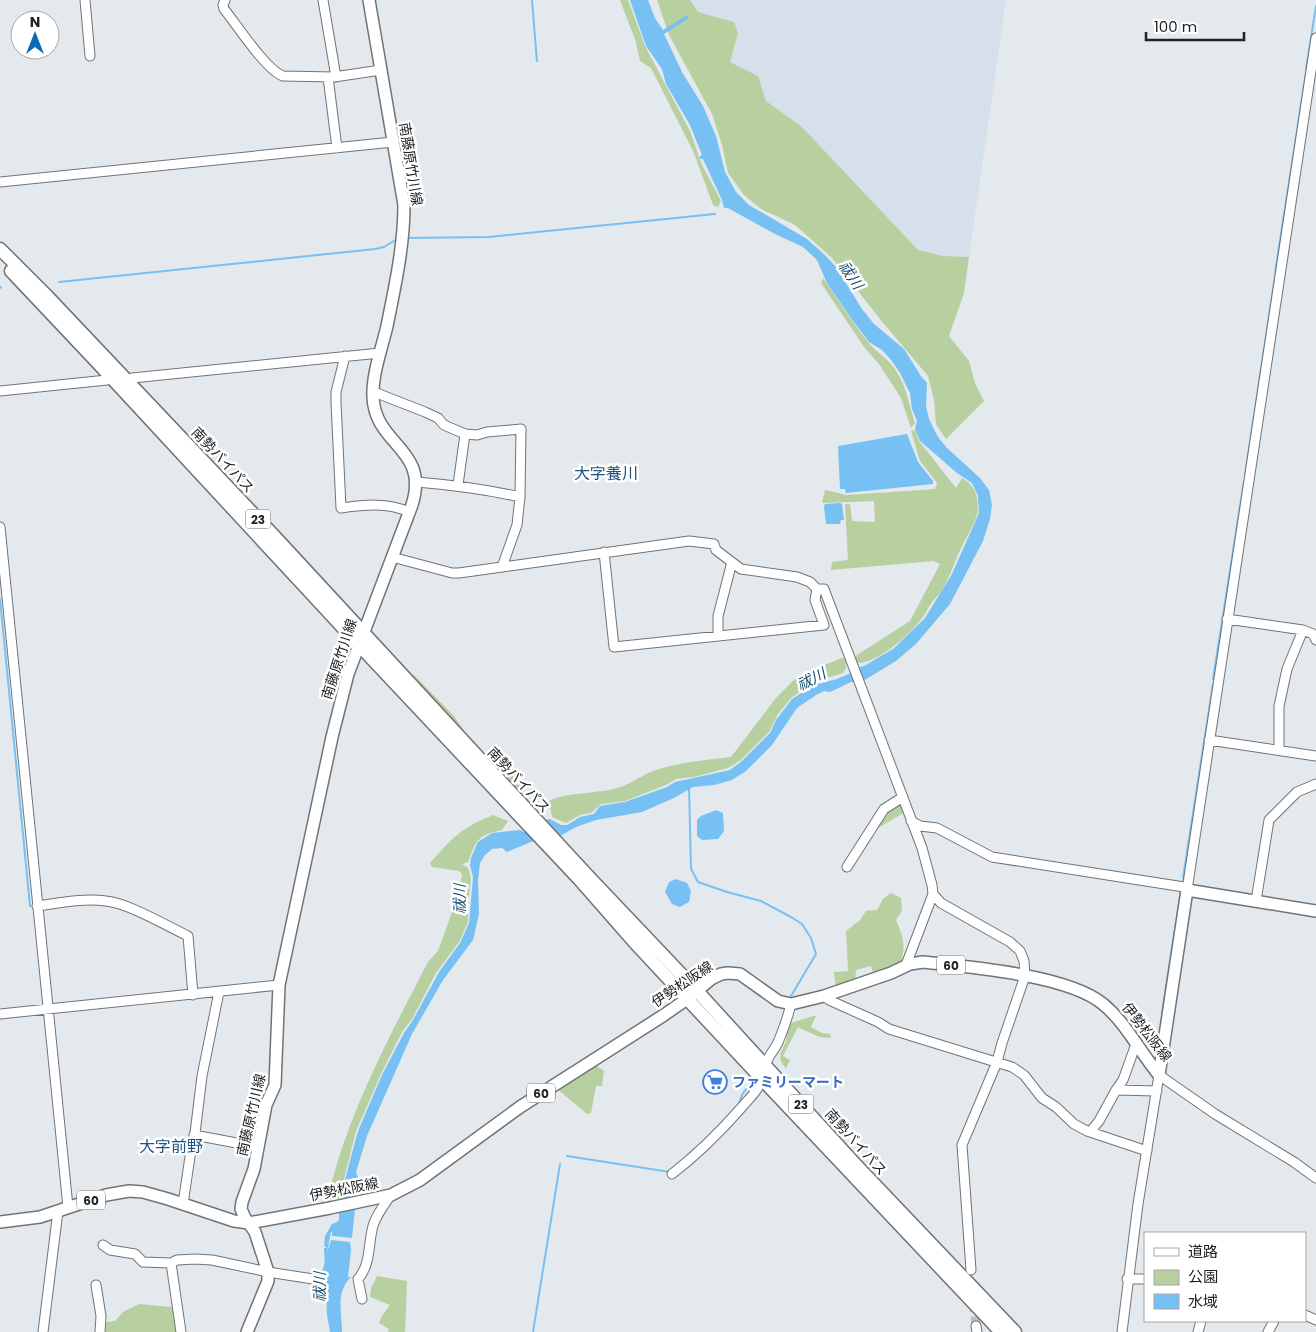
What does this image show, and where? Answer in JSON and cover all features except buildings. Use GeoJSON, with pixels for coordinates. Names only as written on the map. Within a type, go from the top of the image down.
{"type":"FeatureCollection","features":[{"type":"Feature","properties":{"kind":"highway","name":"南勢バイパス"},"geometry":{"type":"LineString","coordinates":[[0,249],[229,488],[363,632],[507,796]]}},
{"type":"Feature","properties":{"kind":"highway","name":"南勢バイパス"},"geometry":{"type":"LineString","coordinates":[[0,261],[96,361],[359,645],[507,796],[584,878],[692,995],[761,1078],[1000,1332]]}},
{"type":"Feature","properties":{"kind":"highway","name":"南勢バイパス"},"geometry":{"type":"LineString","coordinates":[[692,995],[766,1066],[902,1214],[1015,1332]]}},
{"type":"Feature","properties":{"kind":"main road","name":"南藤原竹川線"},"geometry":{"type":"LineString","coordinates":[[268,1272],[255,1232],[242,1213],[241,1208],[254,1169],[266,1106],[273,1092],[276,1073],[279,986],[339,705],[363,632],[416,493],[417,482],[414,468],[408,456],[384,430],[375,408],[374,392],[380,353],[403,239],[404,205],[369,0]]}},
{"type":"Feature","properties":{"kind":"main road"},"geometry":{"type":"LineString","coordinates":[[1187,890],[1316,911]]}},
{"type":"Feature","properties":{"kind":"main road","name":"伊勢松阪線"},"geometry":{"type":"LineString","coordinates":[[1159,1076],[1187,890]]}},
{"type":"Feature","properties":{"kind":"main road","name":"伊勢松阪線"},"geometry":{"type":"LineString","coordinates":[[0,1222],[40,1217],[106,1195],[129,1191],[150,1193],[234,1221],[248,1222],[330,1208],[390,1195],[420,1180],[520,1107],[692,995],[717,976],[734,973],[748,979],[778,1001],[791,1004],[824,996],[891,973],[906,965],[922,962],[1026,976],[1073,988],[1093,997],[1120,1020],[1159,1076]]}},
{"type":"Feature","properties":{"kind":"main road"},"geometry":{"type":"LineString","coordinates":[[247,1332],[268,1281],[268,1272]]}},
{"type":"Feature","properties":{"kind":"street"},"geometry":{"type":"LineString","coordinates":[[84,0],[90,56]]}},
{"type":"Feature","properties":{"kind":"street"},"geometry":{"type":"LineString","coordinates":[[225,0],[224,9],[255,50],[277,74],[284,76],[332,77],[381,70]]}},
{"type":"Feature","properties":{"kind":"street"},"geometry":{"type":"LineString","coordinates":[[323,0],[332,77],[337,148]]}},
{"type":"Feature","properties":{"kind":"street"},"geometry":{"type":"LineString","coordinates":[[911,821],[920,826],[937,828],[992,857],[1184,887],[1187,890],[1316,38]]}},
{"type":"Feature","properties":{"kind":"street"},"geometry":{"type":"LineString","coordinates":[[0,182],[392,142]]}},
{"type":"Feature","properties":{"kind":"street"},"geometry":{"type":"LineString","coordinates":[[132,378],[380,353]]}},
{"type":"Feature","properties":{"kind":"street"},"geometry":{"type":"LineString","coordinates":[[345,356],[336,397],[341,508],[385,506],[409,512]]}},
{"type":"Feature","properties":{"kind":"street"},"geometry":{"type":"LineString","coordinates":[[0,391],[107,380]]}},
{"type":"Feature","properties":{"kind":"street"},"geometry":{"type":"LineString","coordinates":[[374,392],[425,412],[465,434],[477,435],[487,432],[521,429],[520,497],[517,525],[502,567]]}},
{"type":"Feature","properties":{"kind":"street"},"geometry":{"type":"LineString","coordinates":[[458,485],[465,434]]}},
{"type":"Feature","properties":{"kind":"street"},"geometry":{"type":"LineString","coordinates":[[417,482],[458,485],[520,497]]}},
{"type":"Feature","properties":{"kind":"street"},"geometry":{"type":"LineString","coordinates":[[0,527],[2,565],[48,1010],[63,1209],[44,1332]]}},
{"type":"Feature","properties":{"kind":"street"},"geometry":{"type":"LineString","coordinates":[[392,557],[452,573],[698,541],[714,544],[716,550],[741,569],[797,577],[810,582],[817,590]]}},
{"type":"Feature","properties":{"kind":"street"},"geometry":{"type":"LineString","coordinates":[[604,552],[614,647],[824,625],[815,600],[817,590]]}},
{"type":"Feature","properties":{"kind":"street"},"geometry":{"type":"LineString","coordinates":[[718,636],[718,616],[732,562]]}},
{"type":"Feature","properties":{"kind":"street"},"geometry":{"type":"LineString","coordinates":[[817,590],[824,588],[922,848],[933,894],[946,908],[1010,942],[1023,955],[1026,976],[997,1062],[962,1145],[971,1270]]}},
{"type":"Feature","properties":{"kind":"street"},"geometry":{"type":"LineString","coordinates":[[1227,619],[1304,630],[1312,634],[1316,640]]}},
{"type":"Feature","properties":{"kind":"street"},"geometry":{"type":"LineString","coordinates":[[1279,750],[1279,706],[1286,670],[1304,630]]}},
{"type":"Feature","properties":{"kind":"street"},"geometry":{"type":"LineString","coordinates":[[1209,740],[1316,756]]}},
{"type":"Feature","properties":{"kind":"street"},"geometry":{"type":"LineString","coordinates":[[1256,902],[1269,820],[1296,792],[1316,784]]}},
{"type":"Feature","properties":{"kind":"street"},"geometry":{"type":"LineString","coordinates":[[847,867],[884,809],[903,798]]}},
{"type":"Feature","properties":{"kind":"street"},"geometry":{"type":"LineString","coordinates":[[906,965],[933,894]]}},
{"type":"Feature","properties":{"kind":"street"},"geometry":{"type":"LineString","coordinates":[[37,906],[80,900],[108,901],[188,936],[193,995]]}},
{"type":"Feature","properties":{"kind":"street"},"geometry":{"type":"LineString","coordinates":[[0,1014],[279,986]]}},
{"type":"Feature","properties":{"kind":"street"},"geometry":{"type":"LineString","coordinates":[[183,1204],[202,1076],[219,992]]}},
{"type":"Feature","properties":{"kind":"street"},"geometry":{"type":"LineString","coordinates":[[824,996],[889,1029],[1012,1067],[1024,1075],[1042,1098],[1056,1107],[1074,1124],[1090,1132],[1147,1152]]}},
{"type":"Feature","properties":{"kind":"street"},"geometry":{"type":"LineString","coordinates":[[766,1066],[767,1060],[781,1037],[791,1004]]}},
{"type":"Feature","properties":{"kind":"street"},"geometry":{"type":"LineString","coordinates":[[1090,1132],[1100,1121],[1123,1080],[1136,1044]]}},
{"type":"Feature","properties":{"kind":"street"},"geometry":{"type":"LineString","coordinates":[[1122,1332],[1128,1279],[1159,1076],[1316,1178]]}},
{"type":"Feature","properties":{"kind":"street"},"geometry":{"type":"LineString","coordinates":[[672,1174],[719,1134],[757,1090],[761,1078]]}},
{"type":"Feature","properties":{"kind":"street"},"geometry":{"type":"LineString","coordinates":[[1116,1090],[1157,1091]]}},
{"type":"Feature","properties":{"kind":"street"},"geometry":{"type":"LineString","coordinates":[[194,1135],[258,1147]]}},
{"type":"Feature","properties":{"kind":"street"},"geometry":{"type":"LineString","coordinates":[[362,1299],[358,1279],[365,1272],[373,1226],[390,1195]]}},
{"type":"Feature","properties":{"kind":"street"},"geometry":{"type":"LineString","coordinates":[[103,1245],[110,1250],[134,1254],[143,1262],[171,1263],[177,1260],[212,1260],[313,1279]]}},
{"type":"Feature","properties":{"kind":"street"},"geometry":{"type":"LineString","coordinates":[[171,1263],[181,1332]]}},
{"type":"Feature","properties":{"kind":"street"},"geometry":{"type":"LineString","coordinates":[[1128,1279],[1144,1279]]}},
{"type":"Feature","properties":{"kind":"street"},"geometry":{"type":"LineString","coordinates":[[96,1285],[101,1316],[100,1332]]}},
{"type":"Feature","properties":{"kind":"shaded area"},"geometry":{"type":"Polygon","coordinates":[[[690,0],[1006,0],[969,257],[943,256],[918,250],[909,242],[802,127],[766,101],[758,76],[730,62],[738,33],[734,22],[698,12],[690,0]]]}},
{"type":"Feature","properties":{"kind":"green space"},"geometry":{"type":"Polygon","coordinates":[[[620,0],[628,0],[645,46],[690,131],[702,165],[721,201],[718,207],[713,205],[694,153],[651,68],[640,61],[636,42],[620,0]]]}},
{"type":"Feature","properties":{"kind":"green space"},"geometry":{"type":"Polygon","coordinates":[[[657,0],[690,0],[698,12],[734,22],[738,33],[730,62],[758,76],[766,101],[802,127],[918,250],[943,256],[969,257],[964,293],[949,336],[969,361],[975,383],[984,401],[946,439],[936,424],[934,400],[928,376],[831,257],[795,225],[761,209],[744,195],[728,173],[722,145],[712,114],[669,35],[657,0]]]}},
{"type":"Feature","properties":{"kind":"green space"},"geometry":{"type":"Polygon","coordinates":[[[823,278],[868,342],[897,372],[906,391],[915,423],[911,428],[901,398],[821,283],[823,278]]]}},
{"type":"Feature","properties":{"kind":"green space"},"geometry":{"type":"Polygon","coordinates":[[[915,430],[919,441],[956,488],[962,478],[973,487],[978,510],[974,524],[946,583],[923,616],[910,632],[884,653],[858,663],[854,658],[857,655],[910,621],[940,564],[933,561],[831,570],[832,562],[848,560],[845,504],[850,504],[852,521],[875,522],[874,501],[822,503],[825,490],[847,495],[935,489],[937,483],[920,461],[911,431],[915,430]]]}},
{"type":"Feature","properties":{"kind":"green space"},"geometry":{"type":"Polygon","coordinates":[[[842,658],[845,659],[846,668],[843,673],[816,681],[791,698],[778,714],[769,732],[741,760],[728,768],[694,777],[676,779],[666,785],[625,801],[601,804],[591,813],[580,815],[566,823],[552,817],[549,801],[556,798],[617,788],[654,771],[668,767],[731,757],[776,698],[799,675],[842,658]]]}},
{"type":"Feature","properties":{"kind":"green space"},"geometry":{"type":"Polygon","coordinates":[[[411,675],[414,675],[454,716],[471,741],[411,675]]]}},
{"type":"Feature","properties":{"kind":"green space"},"geometry":{"type":"Polygon","coordinates":[[[496,758],[520,784],[520,791],[491,760],[496,758]]]}},
{"type":"Feature","properties":{"kind":"green space"},"geometry":{"type":"Polygon","coordinates":[[[902,803],[905,812],[873,831],[886,810],[902,803]]]}},
{"type":"Feature","properties":{"kind":"green space"},"geometry":{"type":"Polygon","coordinates":[[[493,815],[508,821],[502,830],[487,834],[479,840],[468,862],[462,864],[468,868],[471,878],[468,922],[459,942],[436,973],[412,1019],[402,1032],[381,1074],[356,1131],[339,1199],[327,1201],[335,1169],[370,1078],[428,962],[438,951],[452,912],[458,906],[462,874],[459,871],[432,867],[430,863],[458,834],[473,824],[493,815]]]}},
{"type":"Feature","properties":{"kind":"green space"},"geometry":{"type":"Polygon","coordinates":[[[891,893],[901,898],[902,911],[896,920],[903,942],[900,966],[874,976],[871,966],[856,970],[855,982],[836,989],[834,972],[848,971],[846,931],[860,920],[866,911],[877,910],[883,899],[891,893]]]}},
{"type":"Feature","properties":{"kind":"green space"},"geometry":{"type":"Polygon","coordinates":[[[816,1016],[811,1027],[822,1033],[830,1034],[831,1038],[819,1037],[798,1027],[783,1056],[790,1060],[786,1068],[781,1061],[780,1055],[786,1041],[788,1024],[816,1016]]]}},
{"type":"Feature","properties":{"kind":"green space"},"geometry":{"type":"Polygon","coordinates":[[[594,1064],[604,1071],[602,1086],[596,1086],[591,1113],[587,1114],[556,1088],[594,1064]]]}},
{"type":"Feature","properties":{"kind":"green space"},"geometry":{"type":"Polygon","coordinates":[[[377,1276],[407,1281],[405,1332],[388,1332],[389,1329],[379,1323],[390,1305],[370,1297],[371,1288],[377,1276]]]}},
{"type":"Feature","properties":{"kind":"green space"},"geometry":{"type":"Polygon","coordinates":[[[139,1304],[171,1307],[177,1320],[176,1332],[105,1332],[106,1322],[115,1321],[123,1312],[139,1304]]]}},
{"type":"Feature","properties":{"kind":"water"},"geometry":{"type":"Polygon","coordinates":[[[531,0],[533,0],[538,62],[536,62],[531,0]]]}},
{"type":"Feature","properties":{"kind":"water"},"geometry":{"type":"Polygon","coordinates":[[[630,0],[648,0],[655,18],[663,30],[687,15],[689,18],[664,34],[682,72],[703,106],[716,136],[725,172],[736,192],[749,205],[807,239],[836,267],[862,309],[874,324],[904,349],[927,383],[926,406],[929,419],[938,437],[947,448],[980,478],[989,490],[992,505],[983,541],[950,604],[916,644],[896,661],[863,681],[857,668],[893,649],[925,618],[952,574],[979,513],[978,496],[972,483],[957,473],[920,441],[915,429],[917,421],[912,409],[910,393],[900,373],[882,350],[869,342],[853,321],[827,283],[817,260],[803,247],[728,208],[724,208],[703,159],[700,159],[702,155],[690,125],[666,84],[662,69],[646,46],[630,0]]]}},
{"type":"Feature","properties":{"kind":"water"},"geometry":{"type":"Polygon","coordinates":[[[907,434],[918,462],[933,481],[933,484],[846,493],[845,489],[840,489],[838,446],[907,434]]]}},
{"type":"Feature","properties":{"kind":"water"},"geometry":{"type":"Polygon","coordinates":[[[825,504],[842,504],[844,520],[841,520],[840,524],[826,524],[825,504]]]}},
{"type":"Feature","properties":{"kind":"water"},"geometry":{"type":"Polygon","coordinates":[[[851,673],[855,682],[830,692],[824,691],[797,708],[772,745],[746,771],[732,780],[714,785],[693,787],[674,798],[642,812],[596,820],[576,827],[560,836],[531,842],[507,852],[502,848],[492,849],[485,855],[480,863],[478,880],[479,914],[473,940],[443,980],[412,1034],[367,1136],[356,1172],[358,1178],[354,1188],[356,1199],[352,1238],[332,1236],[331,1232],[327,1253],[331,1240],[350,1242],[348,1277],[351,1277],[346,1283],[341,1296],[342,1332],[330,1332],[326,1288],[320,1274],[324,1264],[324,1248],[327,1248],[324,1246],[325,1236],[332,1224],[339,1220],[339,1202],[358,1131],[382,1075],[439,972],[460,943],[469,923],[473,877],[470,865],[478,842],[492,833],[520,830],[524,832],[550,819],[561,825],[567,825],[580,817],[594,814],[600,806],[625,802],[667,787],[675,782],[730,770],[742,761],[770,733],[776,720],[792,699],[814,685],[851,673]]]}},
{"type":"Feature","properties":{"kind":"water"},"geometry":{"type":"Polygon","coordinates":[[[716,810],[723,813],[724,831],[718,839],[702,840],[697,836],[697,820],[701,816],[716,810]]]}},
{"type":"Feature","properties":{"kind":"water"},"geometry":{"type":"Polygon","coordinates":[[[676,879],[687,883],[691,891],[689,902],[680,907],[672,904],[665,892],[669,882],[676,879]]]}},
{"type":"Feature","properties":{"kind":"waterway"},"geometry":{"type":"LineString","coordinates":[[1306,69],[1316,6]]}},
{"type":"Feature","properties":{"kind":"waterway"},"geometry":{"type":"LineString","coordinates":[[1275,273],[1306,72]]}},
{"type":"Feature","properties":{"kind":"waterway"},"geometry":{"type":"LineString","coordinates":[[407,238],[489,237],[715,214]]}},
{"type":"Feature","properties":{"kind":"waterway"},"geometry":{"type":"LineString","coordinates":[[59,282],[375,249],[384,247],[397,239]]}},
{"type":"Feature","properties":{"kind":"waterway"},"geometry":{"type":"LineString","coordinates":[[1245,475],[1275,276]]}},
{"type":"Feature","properties":{"kind":"waterway"},"geometry":{"type":"LineString","coordinates":[[1213,679],[1244,481]]}},
{"type":"Feature","properties":{"kind":"waterway"},"geometry":{"type":"LineString","coordinates":[[0,599],[30,906]]}},
{"type":"Feature","properties":{"kind":"waterway"},"geometry":{"type":"LineString","coordinates":[[1183,878],[1213,684]]}},
{"type":"Feature","properties":{"kind":"waterway"},"geometry":{"type":"LineString","coordinates":[[689,786],[691,869],[698,882],[761,901],[802,924],[811,938],[816,954],[791,996]]}},
{"type":"Feature","properties":{"kind":"waterway"},"geometry":{"type":"LineString","coordinates":[[1162,1013],[1181,891]]}},
{"type":"Feature","properties":{"kind":"waterway"},"geometry":{"type":"LineString","coordinates":[[739,1104],[746,1089]]}},
{"type":"Feature","properties":{"kind":"waterway"},"geometry":{"type":"LineString","coordinates":[[567,1156],[670,1172]]}},
{"type":"Feature","properties":{"kind":"waterway"},"geometry":{"type":"LineString","coordinates":[[533,1332],[560,1164]]}},
{"type":"Feature","properties":{"kind":"tunnel"},"geometry":{"type":"LineString","coordinates":[[974,1303],[976,1326]]}},
{"type":"Feature","properties":{"kind":"place","name":"ファミリーマート"},"geometry":{"type":"Point","coordinates":[715,1082]}},
{"type":"Feature","properties":{"kind":"district","name":"大字養川"},"geometry":{"type":"Point","coordinates":[606,473]}},
{"type":"Feature","properties":{"kind":"district","name":"大字前野"},"geometry":{"type":"Point","coordinates":[171,1146]}},
{"type":"Feature","properties":{"kind":"water label","name":"祓川"},"geometry":{"type":"Point","coordinates":[851,275]}},
{"type":"Feature","properties":{"kind":"water label","name":"祓川"},"geometry":{"type":"Point","coordinates":[811,679]}},
{"type":"Feature","properties":{"kind":"water label","name":"祓川"},"geometry":{"type":"Point","coordinates":[459,899]}},
{"type":"Feature","properties":{"kind":"water label","name":"祓川"},"geometry":{"type":"Point","coordinates":[319,1287]}}]}
